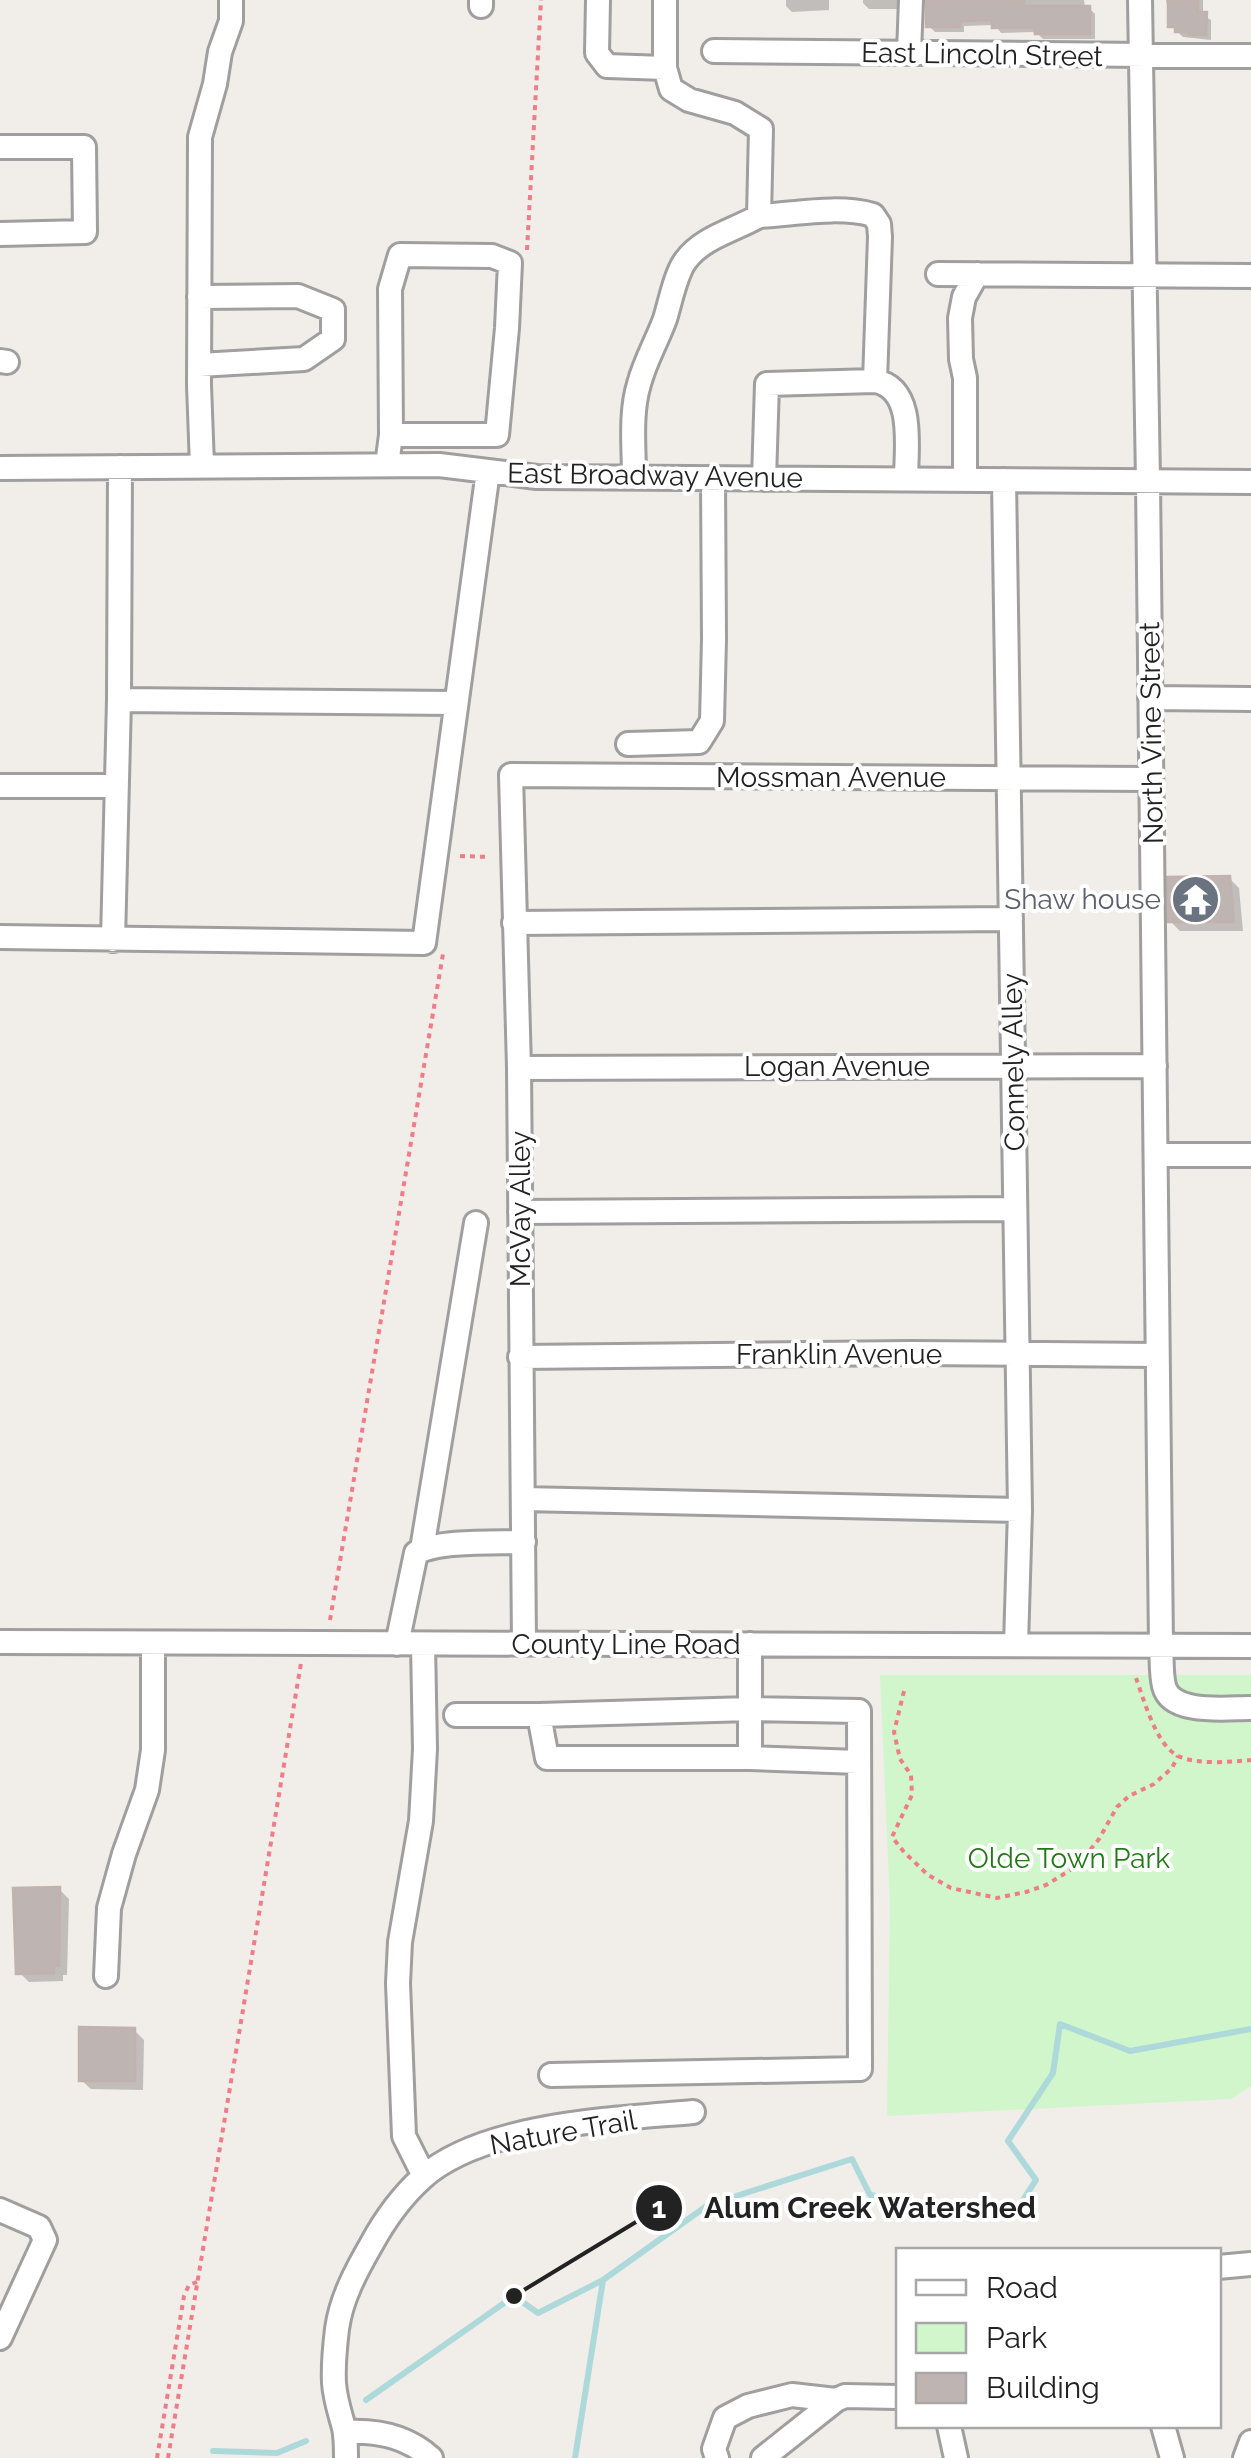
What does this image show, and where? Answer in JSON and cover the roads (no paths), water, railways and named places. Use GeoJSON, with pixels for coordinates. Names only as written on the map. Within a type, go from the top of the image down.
{"type":"FeatureCollection","features":[{"type":"Feature","properties":{"kind":"street"},"geometry":{"type":"LineString","coordinates":[[202,466],[200,137],[230,21],[230,0]]}},
{"type":"Feature","properties":{"kind":"street"},"geometry":{"type":"LineString","coordinates":[[598,0],[596,53],[607,66],[664,68]]}},
{"type":"Feature","properties":{"kind":"street"},"geometry":{"type":"LineString","coordinates":[[664,0],[664,68],[671,89],[689,100],[735,113],[761,129],[759,216]]}},
{"type":"Feature","properties":{"kind":"street"},"geometry":{"type":"LineString","coordinates":[[910,54],[911,0]]}},
{"type":"Feature","properties":{"kind":"street","name":"North Vine Street"},"geometry":{"type":"LineString","coordinates":[[1140,0],[1161,1646],[1164,1690],[1173,1702],[1189,1707],[1250,1708]]}},
{"type":"Feature","properties":{"kind":"street","name":"East Lincoln Street"},"geometry":{"type":"LineString","coordinates":[[714,51],[1251,56]]}},
{"type":"Feature","properties":{"kind":"street"},"geometry":{"type":"LineString","coordinates":[[0,147],[84,148],[85,232],[0,234]]}},
{"type":"Feature","properties":{"kind":"street"},"geometry":{"type":"LineString","coordinates":[[634,477],[637,388],[685,260],[713,238],[759,216],[841,210],[873,215],[880,237],[875,381]]}},
{"type":"Feature","properties":{"kind":"street"},"geometry":{"type":"LineString","coordinates":[[387,465],[391,435],[390,289],[400,255],[492,256],[510,264],[497,436],[391,435]]}},
{"type":"Feature","properties":{"kind":"street"},"geometry":{"type":"LineString","coordinates":[[938,274],[1251,276]]}},
{"type":"Feature","properties":{"kind":"street"},"geometry":{"type":"LineString","coordinates":[[965,480],[960,318],[964,297],[977,274]]}},
{"type":"Feature","properties":{"kind":"street"},"geometry":{"type":"LineString","coordinates":[[199,298],[298,296],[333,310],[333,339],[304,359],[199,365]]}},
{"type":"Feature","properties":{"kind":"street"},"geometry":{"type":"LineString","coordinates":[[764,478],[766,384],[875,381],[892,389],[904,408],[906,480]]}},
{"type":"Feature","properties":{"kind":"street","name":"East Broadway Avenue"},"geometry":{"type":"LineString","coordinates":[[0,468],[439,465],[537,477],[1251,482]]}},
{"type":"Feature","properties":{"kind":"street"},"geometry":{"type":"LineString","coordinates":[[113,940],[120,467]]}},
{"type":"Feature","properties":{"kind":"street"},"geometry":{"type":"LineString","coordinates":[[0,937],[424,943],[488,471]]}},
{"type":"Feature","properties":{"kind":"street"},"geometry":{"type":"LineString","coordinates":[[628,744],[699,742],[712,720],[713,478]]}},
{"type":"Feature","properties":{"kind":"street","name":"Connely Alley"},"geometry":{"type":"LineString","coordinates":[[1004,480],[1020,1510],[1016,1645]]}},
{"type":"Feature","properties":{"kind":"street"},"geometry":{"type":"LineString","coordinates":[[1150,698],[1251,699]]}},
{"type":"Feature","properties":{"kind":"street"},"geometry":{"type":"LineString","coordinates":[[118,700],[456,703]]}},
{"type":"Feature","properties":{"kind":"street","name":"Mossman Avenue"},"geometry":{"type":"LineString","coordinates":[[511,775],[1151,779]]}},
{"type":"Feature","properties":{"kind":"street","name":"McVay Alley"},"geometry":{"type":"LineString","coordinates":[[511,775],[524,1644]]}},
{"type":"Feature","properties":{"kind":"street"},"geometry":{"type":"LineString","coordinates":[[0,786],[116,786]]}},
{"type":"Feature","properties":{"kind":"street"},"geometry":{"type":"LineString","coordinates":[[514,922],[1011,920]]}},
{"type":"Feature","properties":{"kind":"street","name":"Logan Avenue"},"geometry":{"type":"LineString","coordinates":[[518,1068],[1155,1066]]}},
{"type":"Feature","properties":{"kind":"street"},"geometry":{"type":"LineString","coordinates":[[1156,1155],[1251,1155]]}},
{"type":"Feature","properties":{"kind":"street"},"geometry":{"type":"LineString","coordinates":[[520,1212],[1015,1209]]}},
{"type":"Feature","properties":{"kind":"street"},"geometry":{"type":"LineString","coordinates":[[422,1549],[476,1222]]}},
{"type":"Feature","properties":{"kind":"street","name":"Franklin Avenue"},"geometry":{"type":"LineString","coordinates":[[520,1358],[911,1353],[1157,1356]]}},
{"type":"Feature","properties":{"kind":"street"},"geometry":{"type":"LineString","coordinates":[[523,1500],[1020,1510]]}},
{"type":"Feature","properties":{"kind":"street"},"geometry":{"type":"LineString","coordinates":[[398,1644],[416,1554],[422,1549],[524,1542]]}},
{"type":"Feature","properties":{"kind":"street","name":"County Line Road"},"geometry":{"type":"LineString","coordinates":[[0,1642],[1251,1646]]}},
{"type":"Feature","properties":{"kind":"street"},"geometry":{"type":"LineString","coordinates":[[106,1976],[109,1908],[148,1790],[153,1643]]}},
{"type":"Feature","properties":{"kind":"street"},"geometry":{"type":"LineString","coordinates":[[423,1644],[425,1750],[420,1821],[400,1942],[398,1983],[404,2136],[424,2176]]}},
{"type":"Feature","properties":{"kind":"street"},"geometry":{"type":"LineString","coordinates":[[750,1644],[750,1758]]}},
{"type":"Feature","properties":{"kind":"street"},"geometry":{"type":"LineString","coordinates":[[456,1715],[858,1711],[860,2069],[551,2075]]}},
{"type":"Feature","properties":{"kind":"street"},"geometry":{"type":"LineString","coordinates":[[538,1714],[547,1758],[858,1762]]}},
{"type":"Feature","properties":{"kind":"street","name":"Nature Trail"},"geometry":{"type":"LineString","coordinates":[[346,2458],[346,2432],[334,2383],[340,2314],[356,2270],[379,2230],[424,2176],[485,2144],[533,2132],[595,2121],[693,2112]]}},
{"type":"Feature","properties":{"kind":"street"},"geometry":{"type":"LineString","coordinates":[[0,2210],[39,2226],[45,2240],[0,2338]]}},
{"type":"Feature","properties":{"kind":"street"},"geometry":{"type":"LineString","coordinates":[[1221,2266],[1251,2264]]}},
{"type":"Feature","properties":{"kind":"street"},"geometry":{"type":"LineString","coordinates":[[717,2458],[714,2448],[725,2418],[748,2406],[792,2395],[836,2400]]}},
{"type":"Feature","properties":{"kind":"street"},"geometry":{"type":"LineString","coordinates":[[763,2458],[836,2400],[845,2396],[896,2397]]}},
{"type":"Feature","properties":{"kind":"street"},"geometry":{"type":"LineString","coordinates":[[949,2428],[956,2458]]}},
{"type":"Feature","properties":{"kind":"street"},"geometry":{"type":"LineString","coordinates":[[1164,2428],[1172,2458]]}},
{"type":"Feature","properties":{"kind":"street"},"geometry":{"type":"LineString","coordinates":[[346,2432],[379,2433],[408,2440],[431,2458]]}},
{"type":"Feature","properties":{"kind":"street"},"geometry":{"type":"LineString","coordinates":[[1245,2458],[1251,2442]]}},
{"type":"Feature","properties":{"kind":"waterway"},"geometry":{"type":"LineString","coordinates":[[575,2458],[603,2280],[708,2205],[852,2159],[870,2195],[963,2212],[1014,2214],[1036,2180],[1008,2141],[1053,2073],[1060,2024],[1130,2051],[1251,2029]]}},
{"type":"Feature","properties":{"kind":"waterway"},"geometry":{"type":"LineString","coordinates":[[366,2400],[514,2296],[538,2313],[603,2280]]}},
{"type":"Feature","properties":{"kind":"waterway"},"geometry":{"type":"LineString","coordinates":[[213,2451],[277,2453],[306,2441]]}},
{"type":"Feature","properties":{"kind":"place","name":"Shaw house"},"geometry":{"type":"Point","coordinates":[1196,899]}},
{"type":"Feature","properties":{"kind":"place","name":"Alum Creek Watershed"},"geometry":{"type":"Point","coordinates":[514,2296]}},
{"type":"Feature","properties":{"kind":"park label","name":"Olde Town Park"},"geometry":{"type":"Point","coordinates":[1069,1858]}}]}
